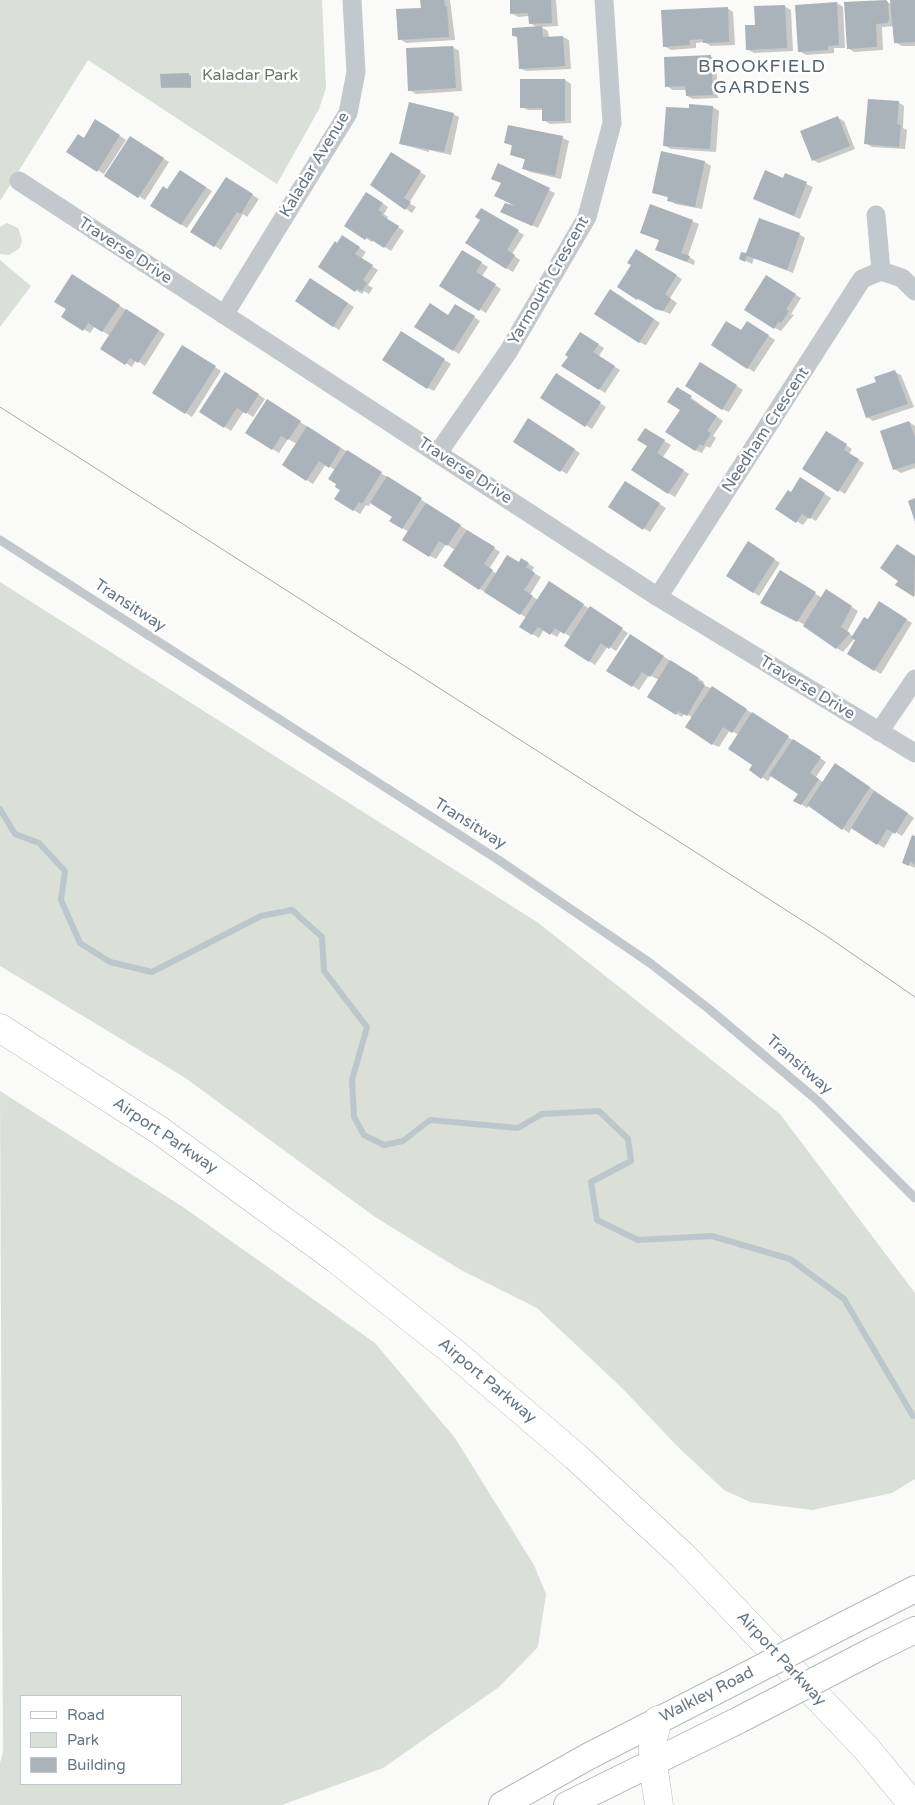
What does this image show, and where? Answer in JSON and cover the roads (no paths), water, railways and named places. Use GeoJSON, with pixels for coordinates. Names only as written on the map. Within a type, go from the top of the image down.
{"type":"FeatureCollection","features":[{"type":"Feature","properties":{"kind":"highway","name":"Airport Parkway"},"geometry":{"type":"LineString","coordinates":[[0,1028],[159,1130],[273,1212],[391,1301],[472,1367],[576,1457],[683,1556],[865,1747],[913,1805]]}},
{"type":"Feature","properties":{"kind":"highway"},"geometry":{"type":"LineString","coordinates":[[658,1720],[653,1739],[653,1764],[659,1805]]}},
{"type":"Feature","properties":{"kind":"main road","name":"Walkley Road"},"geometry":{"type":"LineString","coordinates":[[502,1805],[658,1720],[915,1589]]}},
{"type":"Feature","properties":{"kind":"main road"},"geometry":{"type":"LineString","coordinates":[[566,1805],[653,1764],[915,1630]]}},
{"type":"Feature","properties":{"kind":"street","name":"Kaladar Avenue"},"geometry":{"type":"LineString","coordinates":[[224,315],[348,113],[356,72],[352,0]]}},
{"type":"Feature","properties":{"kind":"street","name":"Yarmouth Crescent"},"geometry":{"type":"LineString","coordinates":[[438,453],[508,352],[587,217],[612,123],[604,0]]}},
{"type":"Feature","properties":{"kind":"street","name":"Traverse Drive"},"geometry":{"type":"LineString","coordinates":[[19,181],[658,597],[915,753]]}},
{"type":"Feature","properties":{"kind":"street"},"geometry":{"type":"LineString","coordinates":[[876,215],[881,271],[902,278],[915,291]]}},
{"type":"Feature","properties":{"kind":"street","name":"Needham Crescent"},"geometry":{"type":"LineString","coordinates":[[658,597],[851,295],[862,279],[881,271]]}},
{"type":"Feature","properties":{"kind":"street"},"geometry":{"type":"LineString","coordinates":[[879,732],[915,679]]}},
{"type":"Feature","properties":{"kind":"lane","name":"Transitway"},"geometry":{"type":"LineString","coordinates":[[0,540],[497,859],[650,963],[709,1009],[799,1085],[894,1175],[915,1198]]}},
{"type":"Feature","properties":{"kind":"lane","name":"Transitway"},"geometry":{"type":"LineString","coordinates":[[894,1175],[915,1206]]}},
{"type":"Feature","properties":{"kind":"waterway"},"geometry":{"type":"LineString","coordinates":[[0,809],[15,834],[39,843],[65,871],[61,900],[80,943],[110,962],[152,972],[261,916],[292,910],[322,937],[324,971],[367,1027],[352,1080],[354,1117],[364,1135],[384,1145],[403,1141],[430,1120],[518,1128],[542,1114],[599,1111],[628,1139],[631,1161],[591,1182],[597,1220],[638,1240],[712,1236],[790,1259],[844,1299],[913,1416]]}},
{"type":"Feature","properties":{"kind":"tram line"},"geometry":{"type":"LineString","coordinates":[[0,407],[825,935],[915,997]]}},
{"type":"Feature","properties":{"kind":"district","name":"BROOKFIELD GARDENS"},"geometry":{"type":"Point","coordinates":[762,77]}},
{"type":"Feature","properties":{"kind":"park label","name":"Kaladar Park"},"geometry":{"type":"Point","coordinates":[250,76]}}]}
